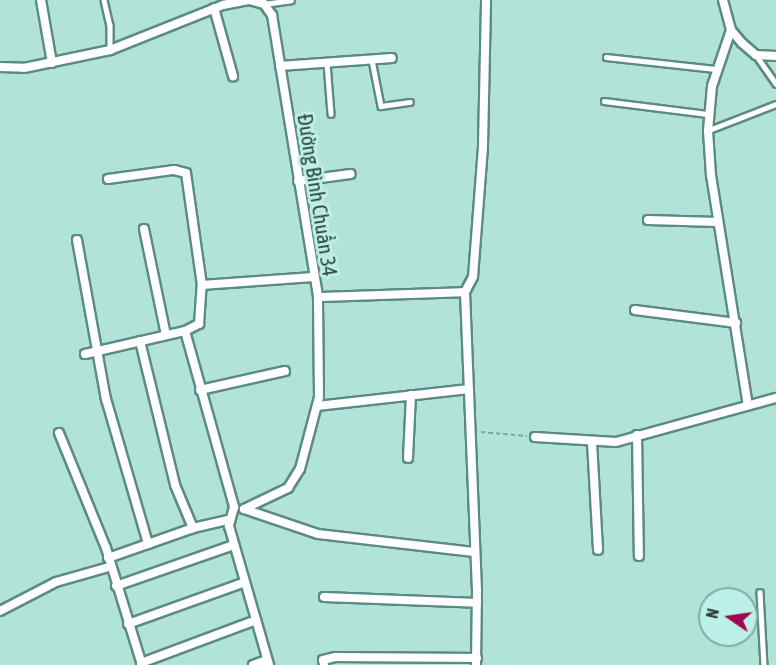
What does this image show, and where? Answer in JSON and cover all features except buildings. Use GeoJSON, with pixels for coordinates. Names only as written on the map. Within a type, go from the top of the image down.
{"type":"FeatureCollection","features":[{"type":"Feature","properties":{"kind":"street"},"geometry":{"type":"LineString","coordinates":[[41,0],[52,63]]}},
{"type":"Feature","properties":{"kind":"street"},"geometry":{"type":"LineString","coordinates":[[0,67],[52,63],[110,50],[214,8],[249,0],[264,4]]}},
{"type":"Feature","properties":{"kind":"street"},"geometry":{"type":"LineString","coordinates":[[324,665],[323,660],[335,657],[477,661],[477,603],[465,292],[473,277],[483,146],[486,0]]}},
{"type":"Feature","properties":{"kind":"street"},"geometry":{"type":"LineString","coordinates":[[723,0],[731,30],[756,56],[776,56]]}},
{"type":"Feature","properties":{"kind":"street","name":"Đường Bình Chuẩn 34"},"geometry":{"type":"LineString","coordinates":[[264,4],[272,15],[318,297],[465,292]]}},
{"type":"Feature","properties":{"kind":"street"},"geometry":{"type":"LineString","coordinates":[[214,8],[233,76]]}},
{"type":"Feature","properties":{"kind":"street"},"geometry":{"type":"LineString","coordinates":[[731,30],[717,69],[708,114],[708,131],[718,222],[736,323],[747,405]]}},
{"type":"Feature","properties":{"kind":"street"},"geometry":{"type":"LineString","coordinates":[[280,66],[392,58]]}},
{"type":"Feature","properties":{"kind":"street"},"geometry":{"type":"LineString","coordinates":[[85,354],[185,331],[199,324],[202,285],[186,173],[174,170],[108,179]]}},
{"type":"Feature","properties":{"kind":"street"},"geometry":{"type":"LineString","coordinates":[[298,181],[351,174]]}},
{"type":"Feature","properties":{"kind":"street"},"geometry":{"type":"LineString","coordinates":[[648,220],[718,222]]}},
{"type":"Feature","properties":{"kind":"street"},"geometry":{"type":"LineString","coordinates":[[144,229],[166,335]]}},
{"type":"Feature","properties":{"kind":"street"},"geometry":{"type":"LineString","coordinates":[[77,240],[106,399],[148,544]]}},
{"type":"Feature","properties":{"kind":"street"},"geometry":{"type":"LineString","coordinates":[[202,285],[313,277]]}},
{"type":"Feature","properties":{"kind":"street"},"geometry":{"type":"LineString","coordinates":[[244,509],[288,488],[300,469],[317,406],[318,297]]}},
{"type":"Feature","properties":{"kind":"street"},"geometry":{"type":"LineString","coordinates":[[635,310],[736,323]]}},
{"type":"Feature","properties":{"kind":"street"},"geometry":{"type":"LineString","coordinates":[[185,331],[234,507],[228,520],[268,662],[253,665]]}},
{"type":"Feature","properties":{"kind":"street"},"geometry":{"type":"LineString","coordinates":[[140,341],[176,485],[194,528]]}},
{"type":"Feature","properties":{"kind":"street"},"geometry":{"type":"LineString","coordinates":[[200,390],[285,371]]}},
{"type":"Feature","properties":{"kind":"street"},"geometry":{"type":"LineString","coordinates":[[317,406],[469,389]]}},
{"type":"Feature","properties":{"kind":"street"},"geometry":{"type":"LineString","coordinates":[[408,458],[411,394]]}},
{"type":"Feature","properties":{"kind":"street"},"geometry":{"type":"LineString","coordinates":[[536,437],[616,442],[776,398]]}},
{"type":"Feature","properties":{"kind":"street"},"geometry":{"type":"LineString","coordinates":[[59,433],[77,470],[142,664],[256,620]]}},
{"type":"Feature","properties":{"kind":"street"},"geometry":{"type":"LineString","coordinates":[[637,435],[639,556]]}},
{"type":"Feature","properties":{"kind":"street"},"geometry":{"type":"LineString","coordinates":[[592,442],[598,550]]}},
{"type":"Feature","properties":{"kind":"street"},"geometry":{"type":"LineString","coordinates":[[234,507],[318,534],[474,552]]}},
{"type":"Feature","properties":{"kind":"street"},"geometry":{"type":"LineString","coordinates":[[0,611],[57,582],[108,563],[148,544],[194,528],[228,520]]}},
{"type":"Feature","properties":{"kind":"street"},"geometry":{"type":"LineString","coordinates":[[116,586],[234,545]]}},
{"type":"Feature","properties":{"kind":"street"},"geometry":{"type":"LineString","coordinates":[[128,624],[245,582]]}},
{"type":"Feature","properties":{"kind":"street"},"geometry":{"type":"LineString","coordinates":[[324,597],[477,603]]}},
{"type":"Feature","properties":{"kind":"lane"},"geometry":{"type":"LineString","coordinates":[[104,0],[110,25],[110,50]]}},
{"type":"Feature","properties":{"kind":"lane"},"geometry":{"type":"LineString","coordinates":[[264,4],[291,0]]}},
{"type":"Feature","properties":{"kind":"lane"},"geometry":{"type":"LineString","coordinates":[[756,56],[776,84]]}},
{"type":"Feature","properties":{"kind":"lane"},"geometry":{"type":"LineString","coordinates":[[606,57],[717,69]]}},
{"type":"Feature","properties":{"kind":"lane"},"geometry":{"type":"LineString","coordinates":[[372,60],[381,106],[410,102]]}},
{"type":"Feature","properties":{"kind":"lane"},"geometry":{"type":"LineString","coordinates":[[327,63],[331,114]]}},
{"type":"Feature","properties":{"kind":"lane"},"geometry":{"type":"LineString","coordinates":[[604,101],[708,114]]}},
{"type":"Feature","properties":{"kind":"lane"},"geometry":{"type":"LineString","coordinates":[[708,131],[776,104]]}},
{"type":"Feature","properties":{"kind":"lane"},"geometry":{"type":"LineString","coordinates":[[760,592],[764,665]]}},
{"type":"Feature","properties":{"kind":"path"},"geometry":{"type":"LineString","coordinates":[[471,431],[536,437]]}}]}
